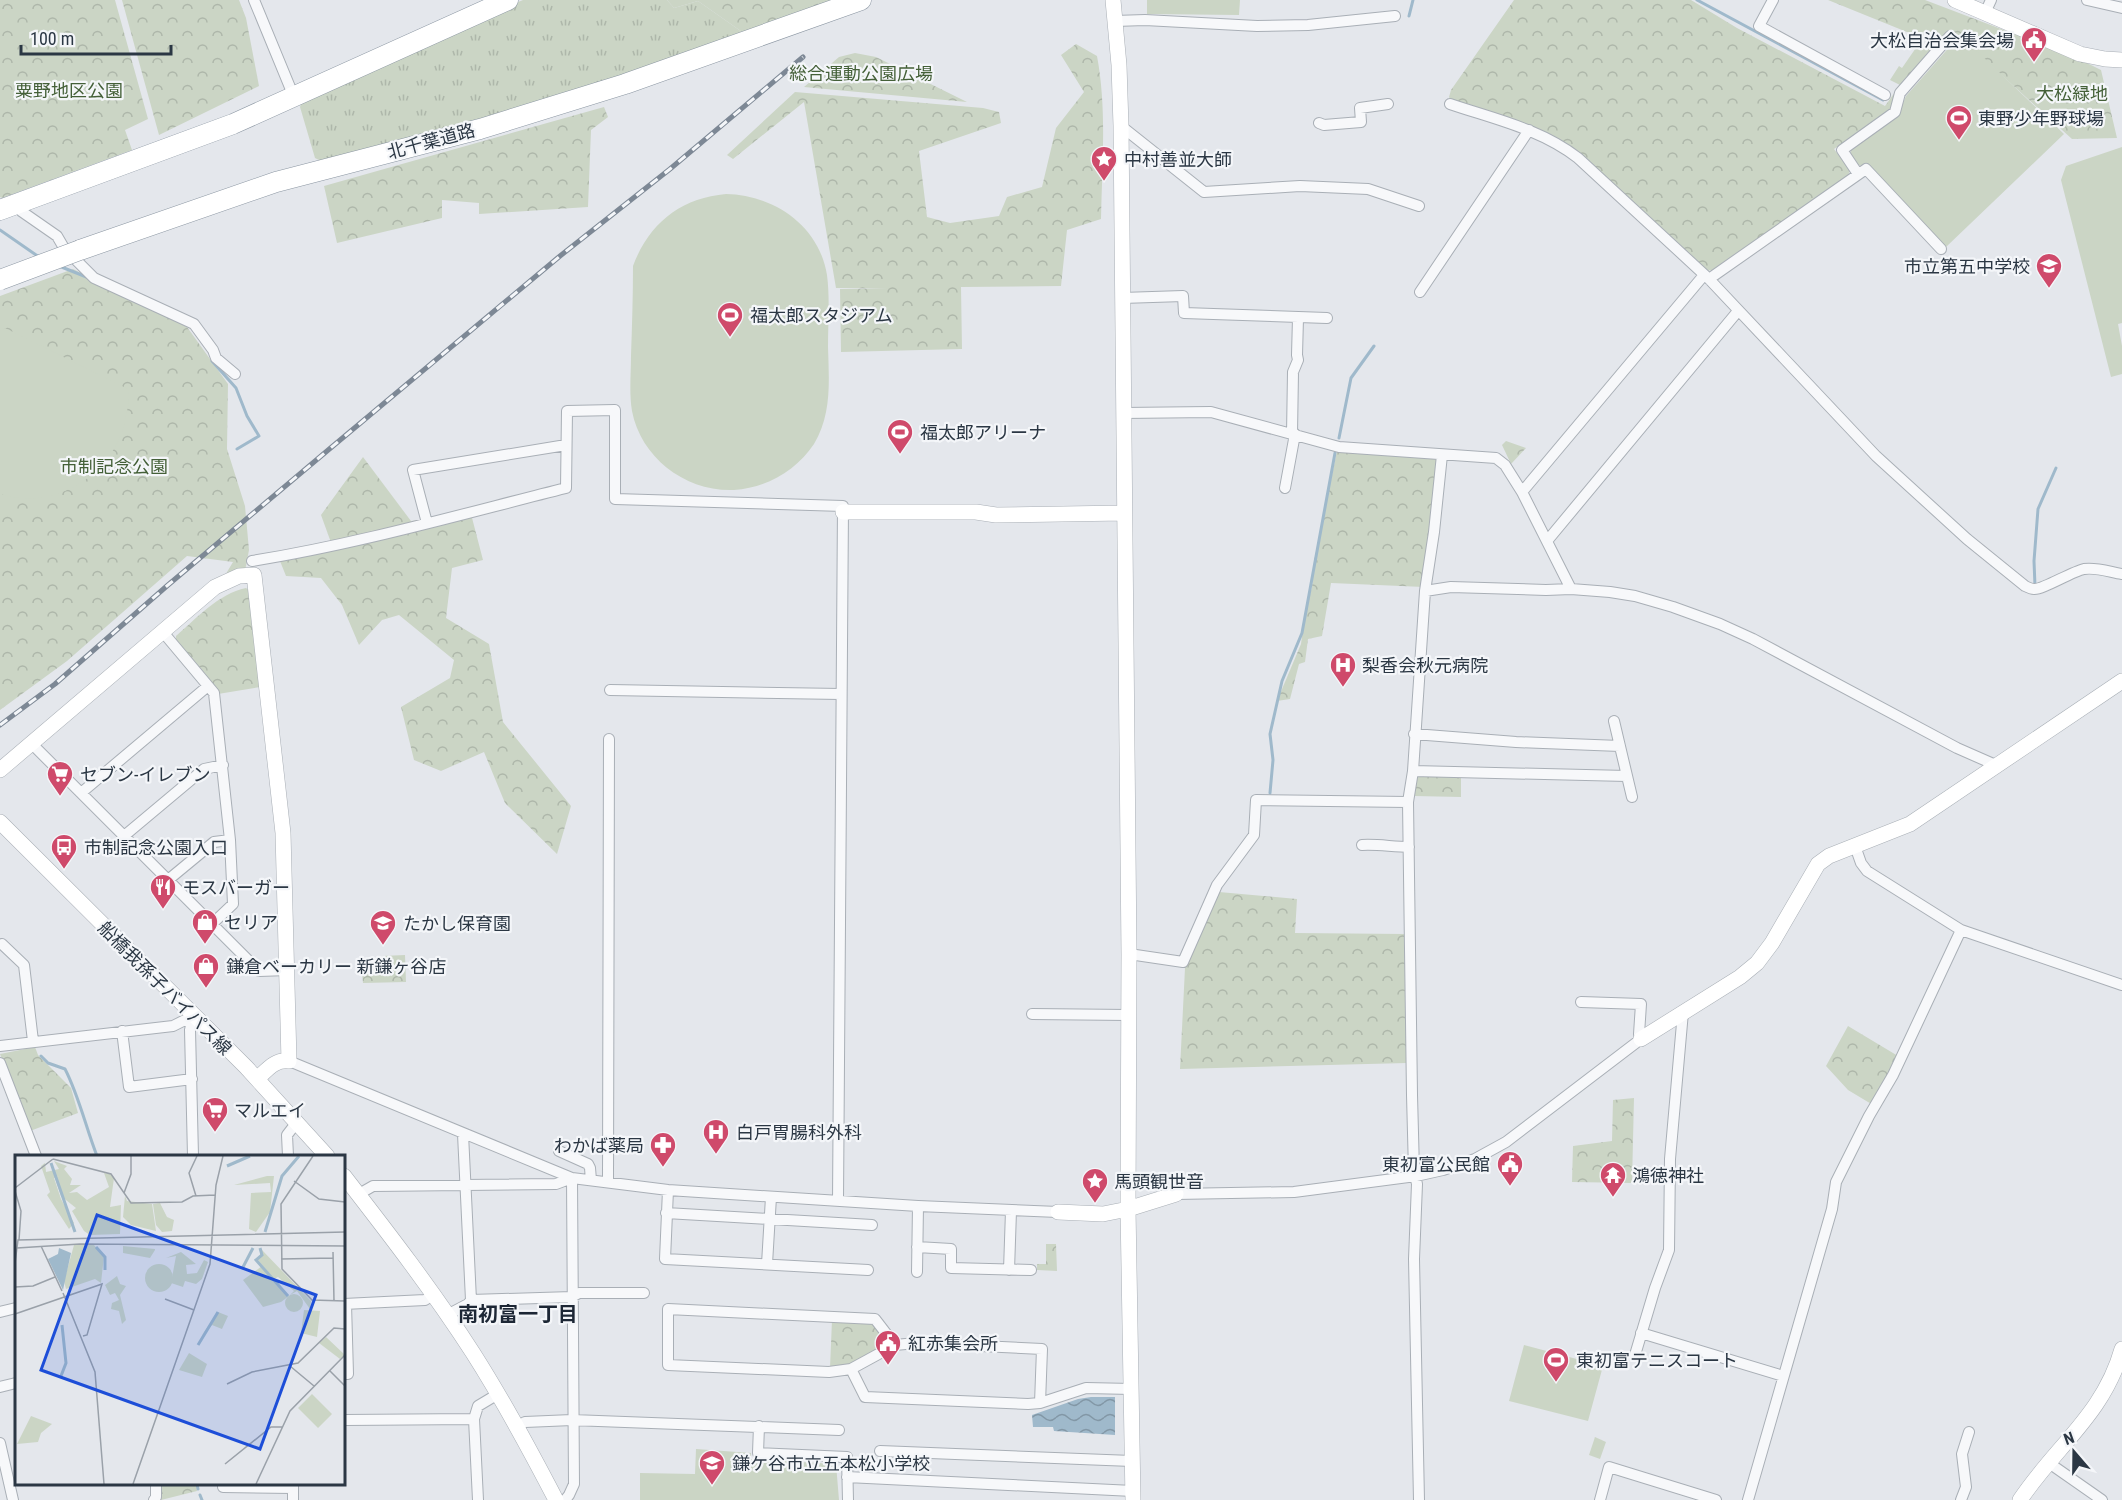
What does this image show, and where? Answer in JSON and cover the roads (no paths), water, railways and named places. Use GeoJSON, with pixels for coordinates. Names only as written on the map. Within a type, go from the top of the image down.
{"type":"FeatureCollection","features":[{"type":"Feature","properties":{"kind":"highway"},"geometry":{"type":"LineString","coordinates":[[0,210],[233,124],[508,0]]}},
{"type":"Feature","properties":{"kind":"highway","name":"北千葉道路"},"geometry":{"type":"LineString","coordinates":[[0,280],[276,182],[480,129],[625,84],[861,0]]}},
{"type":"Feature","properties":{"kind":"street"},"geometry":{"type":"LineString","coordinates":[[254,0],[294,97]]}},
{"type":"Feature","properties":{"kind":"street"},"geometry":{"type":"LineString","coordinates":[[847,1476],[1133,1495],[1128,1209],[1129,954],[1120,126],[1119,65],[1113,0]]}},
{"type":"Feature","properties":{"kind":"street"},"geometry":{"type":"LineString","coordinates":[[1773,0],[1759,26],[1885,95]]}},
{"type":"Feature","properties":{"kind":"street"},"geometry":{"type":"LineString","coordinates":[[1955,0],[1988,7],[2080,54],[2122,60]]}},
{"type":"Feature","properties":{"kind":"street"},"geometry":{"type":"LineString","coordinates":[[2087,0],[2122,8]]}},
{"type":"Feature","properties":{"kind":"street"},"geometry":{"type":"LineString","coordinates":[[1115,21],[1146,20],[1257,26],[1308,25],[1395,16]]}},
{"type":"Feature","properties":{"kind":"street"},"geometry":{"type":"LineString","coordinates":[[1858,174],[1842,150],[1895,112],[1900,93],[1950,36]]}},
{"type":"Feature","properties":{"kind":"street"},"geometry":{"type":"LineString","coordinates":[[1319,123],[1326,125],[1361,122],[1360,108],[1388,104]]}},
{"type":"Feature","properties":{"kind":"street"},"geometry":{"type":"LineString","coordinates":[[1450,105],[1528,130],[1563,146],[1578,158],[1706,277],[1763,334],[1876,456],[1967,539],[2025,586],[2033,590],[2040,589],[2063,576],[2084,569],[2093,568],[2122,574]]}},
{"type":"Feature","properties":{"kind":"street"},"geometry":{"type":"LineString","coordinates":[[1120,126],[1204,192],[1300,186],[1368,189],[1419,206]]}},
{"type":"Feature","properties":{"kind":"street"},"geometry":{"type":"LineString","coordinates":[[1420,292],[1528,130]]}},
{"type":"Feature","properties":{"kind":"street"},"geometry":{"type":"LineString","coordinates":[[1522,492],[1706,277],[1866,169],[1941,249]]}},
{"type":"Feature","properties":{"kind":"street"},"geometry":{"type":"LineString","coordinates":[[21,211],[57,236],[64,248],[94,278],[194,324],[213,350],[216,358],[235,374]]}},
{"type":"Feature","properties":{"kind":"street"},"geometry":{"type":"LineString","coordinates":[[1122,298],[1183,296],[1184,313],[1327,318]]}},
{"type":"Feature","properties":{"kind":"street"},"geometry":{"type":"LineString","coordinates":[[1547,541],[1738,311]]}},
{"type":"Feature","properties":{"kind":"street"},"geometry":{"type":"LineString","coordinates":[[1285,488],[1294,434],[1293,372],[1299,360],[1297,355],[1298,318]]}},
{"type":"Feature","properties":{"kind":"street"},"geometry":{"type":"LineString","coordinates":[[0,770],[215,587],[239,576],[252,564],[566,488],[567,411],[615,410],[615,499],[843,506],[838,1201]]}},
{"type":"Feature","properties":{"kind":"street"},"geometry":{"type":"LineString","coordinates":[[1123,413],[1211,412],[1339,447],[1496,458],[1505,465],[1522,492],[1571,589]]}},
{"type":"Feature","properties":{"kind":"street"},"geometry":{"type":"LineString","coordinates":[[427,523],[413,470],[566,445]]}},
{"type":"Feature","properties":{"kind":"street"},"geometry":{"type":"LineString","coordinates":[[1419,1500],[1414,1259],[1416,1176],[1412,1095],[1408,802],[1413,771],[1425,591],[1442,455]]}},
{"type":"Feature","properties":{"kind":"street"},"geometry":{"type":"LineString","coordinates":[[843,512],[976,512],[996,515],[1124,513]]}},
{"type":"Feature","properties":{"kind":"street"},"geometry":{"type":"LineString","coordinates":[[252,564],[283,833],[289,1061]]}},
{"type":"Feature","properties":{"kind":"street"},"geometry":{"type":"LineString","coordinates":[[1425,591],[1451,587],[1546,591],[1571,589],[1635,596],[1673,607],[1753,639],[1946,742],[1998,766]]}},
{"type":"Feature","properties":{"kind":"street"},"geometry":{"type":"LineString","coordinates":[[162,631],[214,693],[230,840],[233,904],[212,924]]}},
{"type":"Feature","properties":{"kind":"street"},"geometry":{"type":"LineString","coordinates":[[256,1079],[275,1063],[282,1060],[289,1061],[572,1178],[668,1190],[918,1206],[1103,1214],[1176,1194],[1294,1192],[1416,1176],[1475,1160],[1506,1142],[1641,1040],[1740,977],[1757,963],[1818,864],[1829,856],[1910,824],[2120,685]]}},
{"type":"Feature","properties":{"kind":"street"},"geometry":{"type":"LineString","coordinates":[[81,793],[208,686]]}},
{"type":"Feature","properties":{"kind":"street"},"geometry":{"type":"LineString","coordinates":[[610,690],[841,694]]}},
{"type":"Feature","properties":{"kind":"street"},"geometry":{"type":"LineString","coordinates":[[1614,721],[1632,797]]}},
{"type":"Feature","properties":{"kind":"street"},"geometry":{"type":"LineString","coordinates":[[1414,734],[1516,742],[1620,746]]}},
{"type":"Feature","properties":{"kind":"street"},"geometry":{"type":"LineString","coordinates":[[608,1182],[609,739]]}},
{"type":"Feature","properties":{"kind":"street"},"geometry":{"type":"LineString","coordinates":[[31,743],[259,971],[288,970]]}},
{"type":"Feature","properties":{"kind":"street"},"geometry":{"type":"LineString","coordinates":[[124,836],[204,769],[223,765]]}},
{"type":"Feature","properties":{"kind":"street"},"geometry":{"type":"LineString","coordinates":[[1413,771],[1627,776]]}},
{"type":"Feature","properties":{"kind":"street"},"geometry":{"type":"LineString","coordinates":[[1129,954],[1183,962],[1217,885],[1254,835],[1256,800],[1408,802]]}},
{"type":"Feature","properties":{"kind":"street","name":"船橋我孫子バイパス線"},"geometry":{"type":"LineString","coordinates":[[0,822],[256,1079],[326,1155]]}},
{"type":"Feature","properties":{"kind":"street"},"geometry":{"type":"LineString","coordinates":[[168,880],[214,842],[230,840]]}},
{"type":"Feature","properties":{"kind":"street"},"geometry":{"type":"LineString","coordinates":[[1362,845],[1409,847]]}},
{"type":"Feature","properties":{"kind":"street"},"geometry":{"type":"LineString","coordinates":[[1855,846],[1861,863],[1867,871],[1961,930],[2122,985]]}},
{"type":"Feature","properties":{"kind":"street"},"geometry":{"type":"LineString","coordinates":[[1748,1500],[1832,1209],[1836,1182],[1869,1116],[1893,1075],[1961,930]]}},
{"type":"Feature","properties":{"kind":"street"},"geometry":{"type":"LineString","coordinates":[[1,944],[24,965],[33,1041]]}},
{"type":"Feature","properties":{"kind":"street"},"geometry":{"type":"LineString","coordinates":[[1581,1002],[1641,1004],[1639,1034],[1641,1040]]}},
{"type":"Feature","properties":{"kind":"street"},"geometry":{"type":"LineString","coordinates":[[1635,1355],[1669,1250],[1670,1158],[1683,1012]]}},
{"type":"Feature","properties":{"kind":"street"},"geometry":{"type":"LineString","coordinates":[[1032,1014],[1128,1015]]}},
{"type":"Feature","properties":{"kind":"street"},"geometry":{"type":"LineString","coordinates":[[0,1046],[173,1026],[193,1016]]}},
{"type":"Feature","properties":{"kind":"street"},"geometry":{"type":"LineString","coordinates":[[193,1016],[190,1030],[193,1155]]}},
{"type":"Feature","properties":{"kind":"street"},"geometry":{"type":"LineString","coordinates":[[122,1031],[129,1088],[192,1079]]}},
{"type":"Feature","properties":{"kind":"street"},"geometry":{"type":"LineString","coordinates":[[0,1063],[36,1155]]}},
{"type":"Feature","properties":{"kind":"street"},"geometry":{"type":"LineString","coordinates":[[288,1155],[287,1135],[297,1122]]}},
{"type":"Feature","properties":{"kind":"street"},"geometry":{"type":"LineString","coordinates":[[447,1315],[468,1304],[471,1300],[463,1134]]}},
{"type":"Feature","properties":{"kind":"street"},"geometry":{"type":"LineString","coordinates":[[559,1151],[588,1164],[591,1180]]}},
{"type":"Feature","properties":{"kind":"street"},"geometry":{"type":"LineString","coordinates":[[359,1194],[373,1186],[556,1184],[572,1178]]}},
{"type":"Feature","properties":{"kind":"street"},"geometry":{"type":"LineString","coordinates":[[565,1500],[574,1484],[572,1178]]}},
{"type":"Feature","properties":{"kind":"street"},"geometry":{"type":"LineString","coordinates":[[345,1179],[359,1194],[447,1315],[517,1426],[556,1500]]}},
{"type":"Feature","properties":{"kind":"street"},"geometry":{"type":"LineString","coordinates":[[668,1190],[665,1259],[868,1270]]}},
{"type":"Feature","properties":{"kind":"street"},"geometry":{"type":"LineString","coordinates":[[767,1264],[771,1197]]}},
{"type":"Feature","properties":{"kind":"street"},"geometry":{"type":"LineString","coordinates":[[917,1272],[918,1206]]}},
{"type":"Feature","properties":{"kind":"street"},"geometry":{"type":"LineString","coordinates":[[1009,1270],[1011,1211]]}},
{"type":"Feature","properties":{"kind":"street"},"geometry":{"type":"LineString","coordinates":[[666,1213],[872,1225]]}},
{"type":"Feature","properties":{"kind":"street"},"geometry":{"type":"LineString","coordinates":[[917,1247],[951,1249],[951,1268],[1031,1270]]}},
{"type":"Feature","properties":{"kind":"street"},"geometry":{"type":"LineString","coordinates":[[471,1300],[572,1298],[579,1293],[644,1293]]}},
{"type":"Feature","properties":{"kind":"street"},"geometry":{"type":"LineString","coordinates":[[345,1374],[348,1374],[345,1304],[425,1300],[433,1295]]}},
{"type":"Feature","properties":{"kind":"street"},"geometry":{"type":"LineString","coordinates":[[0,1312],[15,1308]]}},
{"type":"Feature","properties":{"kind":"street"},"geometry":{"type":"LineString","coordinates":[[895,1345],[874,1318],[668,1309],[668,1365],[829,1372],[851,1369],[895,1345],[1042,1349],[1040,1403]]}},
{"type":"Feature","properties":{"kind":"street"},"geometry":{"type":"LineString","coordinates":[[1641,1333],[1784,1376]]}},
{"type":"Feature","properties":{"kind":"street"},"geometry":{"type":"LineString","coordinates":[[2020,1500],[2085,1422],[2106,1389],[2122,1351]]}},
{"type":"Feature","properties":{"kind":"street"},"geometry":{"type":"LineString","coordinates":[[851,1369],[865,1397],[1040,1403],[1086,1388],[1132,1389]]}},
{"type":"Feature","properties":{"kind":"street"},"geometry":{"type":"LineString","coordinates":[[0,1387],[15,1383]]}},
{"type":"Feature","properties":{"kind":"street"},"geometry":{"type":"LineString","coordinates":[[478,1500],[474,1419],[478,1406],[498,1394]]}},
{"type":"Feature","properties":{"kind":"street"},"geometry":{"type":"LineString","coordinates":[[345,1420],[474,1419]]}},
{"type":"Feature","properties":{"kind":"street"},"geometry":{"type":"LineString","coordinates":[[517,1426],[525,1422],[572,1419],[839,1430]]}},
{"type":"Feature","properties":{"kind":"street"},"geometry":{"type":"LineString","coordinates":[[759,1426],[758,1453],[847,1457],[848,1500]]}},
{"type":"Feature","properties":{"kind":"street"},"geometry":{"type":"LineString","coordinates":[[1961,1500],[1966,1486],[1962,1454],[1969,1432]]}},
{"type":"Feature","properties":{"kind":"street"},"geometry":{"type":"LineString","coordinates":[[0,1443],[13,1500]]}},
{"type":"Feature","properties":{"kind":"street"},"geometry":{"type":"LineString","coordinates":[[880,1451],[1132,1461]]}},
{"type":"Feature","properties":{"kind":"street"},"geometry":{"type":"LineString","coordinates":[[2049,1463],[2102,1500]]}},
{"type":"Feature","properties":{"kind":"street"},"geometry":{"type":"LineString","coordinates":[[1600,1500],[1609,1467],[1716,1500]]}},
{"type":"Feature","properties":{"kind":"street"},"geometry":{"type":"LineString","coordinates":[[154,1500],[156,1485]]}},
{"type":"Feature","properties":{"kind":"street"},"geometry":{"type":"LineString","coordinates":[[222,1485],[223,1487],[238,1488],[293,1486],[293,1500]]}},
{"type":"Feature","properties":{"kind":"street"},"geometry":{"type":"LineString","coordinates":[[238,1488],[239,1500]]}},
{"type":"Feature","properties":{"kind":"water"},"geometry":{"type":"Polygon","coordinates":[[[1115,1397],[1115,1435],[1054,1431],[1053,1427],[1033,1427],[1032,1415],[1078,1399],[1115,1397]]]}},
{"type":"Feature","properties":{"kind":"waterway"},"geometry":{"type":"LineString","coordinates":[[1409,16],[1413,0]]}},
{"type":"Feature","properties":{"kind":"waterway"},"geometry":{"type":"LineString","coordinates":[[1697,0],[1883,100]]}},
{"type":"Feature","properties":{"kind":"waterway"},"geometry":{"type":"LineString","coordinates":[[0,230],[39,257]]}},
{"type":"Feature","properties":{"kind":"waterway"},"geometry":{"type":"LineString","coordinates":[[59,266],[89,278]]}},
{"type":"Feature","properties":{"kind":"waterway"},"geometry":{"type":"LineString","coordinates":[[1339,438],[1351,378],[1374,346]]}},
{"type":"Feature","properties":{"kind":"waterway"},"geometry":{"type":"LineString","coordinates":[[212,361],[236,388],[247,416],[259,436],[237,449]]}},
{"type":"Feature","properties":{"kind":"waterway"},"geometry":{"type":"LineString","coordinates":[[1270,793],[1273,760],[1270,734],[1282,681],[1302,633],[1335,453]]}},
{"type":"Feature","properties":{"kind":"waterway"},"geometry":{"type":"LineString","coordinates":[[2035,586],[2034,561],[2038,509],[2056,468]]}},
{"type":"Feature","properties":{"kind":"waterway"},"geometry":{"type":"LineString","coordinates":[[41,1056],[48,1063],[65,1069],[97,1155]]}},
{"type":"Feature","properties":{"kind":"waterway"},"geometry":{"type":"LineString","coordinates":[[197,1485],[198,1489]]}},
{"type":"Feature","properties":{"kind":"waterway"},"geometry":{"type":"LineString","coordinates":[[200,1495],[202,1500]]}},
{"type":"Feature","properties":{"kind":"railway"},"geometry":{"type":"LineString","coordinates":[[0,725],[55,684],[327,451],[803,57]]}},
{"type":"Feature","properties":{"kind":"place","name":"大松自治会集会場"},"geometry":{"type":"Point","coordinates":[2034,63]}},
{"type":"Feature","properties":{"kind":"place","name":"東野少年野球場"},"geometry":{"type":"Point","coordinates":[1959,141]}},
{"type":"Feature","properties":{"kind":"place","name":"中村善並大師"},"geometry":{"type":"Point","coordinates":[1104,182]}},
{"type":"Feature","properties":{"kind":"place","name":"市立第五中学校"},"geometry":{"type":"Point","coordinates":[2049,289]}},
{"type":"Feature","properties":{"kind":"place","name":"福太郎スタジアム"},"geometry":{"type":"Point","coordinates":[730,338]}},
{"type":"Feature","properties":{"kind":"place","name":"福太郎アリーナ"},"geometry":{"type":"Point","coordinates":[900,455]}},
{"type":"Feature","properties":{"kind":"place","name":"梨香会秋元病院"},"geometry":{"type":"Point","coordinates":[1343,688]}},
{"type":"Feature","properties":{"kind":"place","name":"セブン-イレブン"},"geometry":{"type":"Point","coordinates":[60,797]}},
{"type":"Feature","properties":{"kind":"place","name":"市制記念公園入口"},"geometry":{"type":"Point","coordinates":[64,870]}},
{"type":"Feature","properties":{"kind":"place","name":"モスバーガー"},"geometry":{"type":"Point","coordinates":[163,910]}},
{"type":"Feature","properties":{"kind":"place","name":"セリア"},"geometry":{"type":"Point","coordinates":[205,945]}},
{"type":"Feature","properties":{"kind":"place","name":"たかし保育園"},"geometry":{"type":"Point","coordinates":[383,946]}},
{"type":"Feature","properties":{"kind":"place","name":"鎌倉ベーカリー 新鎌ヶ谷店"},"geometry":{"type":"Point","coordinates":[206,989]}},
{"type":"Feature","properties":{"kind":"place","name":"マルエイ"},"geometry":{"type":"Point","coordinates":[215,1133]}},
{"type":"Feature","properties":{"kind":"place","name":"白戸胃腸科外科"},"geometry":{"type":"Point","coordinates":[716,1155]}},
{"type":"Feature","properties":{"kind":"place","name":"わかば薬局"},"geometry":{"type":"Point","coordinates":[663,1168]}},
{"type":"Feature","properties":{"kind":"place","name":"東初富公民館"},"geometry":{"type":"Point","coordinates":[1510,1187]}},
{"type":"Feature","properties":{"kind":"place","name":"鴻徳神社"},"geometry":{"type":"Point","coordinates":[1613,1198]}},
{"type":"Feature","properties":{"kind":"place","name":"馬頭観世音"},"geometry":{"type":"Point","coordinates":[1095,1204]}},
{"type":"Feature","properties":{"kind":"place","name":"紅赤集会所"},"geometry":{"type":"Point","coordinates":[888,1366]}},
{"type":"Feature","properties":{"kind":"place","name":"東初富テニスコート"},"geometry":{"type":"Point","coordinates":[1556,1383]}},
{"type":"Feature","properties":{"kind":"place","name":"鎌ケ谷市立五本松小学校"},"geometry":{"type":"Point","coordinates":[712,1486]}},
{"type":"Feature","properties":{"kind":"district","name":"南初富一丁目"},"geometry":{"type":"Point","coordinates":[518,1314]}},
{"type":"Feature","properties":{"kind":"park label","name":"総合運動公園広場"},"geometry":{"type":"Point","coordinates":[861,73]}},
{"type":"Feature","properties":{"kind":"park label","name":"粟野地区公園"},"geometry":{"type":"Point","coordinates":[69,90]}},
{"type":"Feature","properties":{"kind":"park label","name":"大松緑地"},"geometry":{"type":"Point","coordinates":[2072,93]}},
{"type":"Feature","properties":{"kind":"park label","name":"市制記念公園"},"geometry":{"type":"Point","coordinates":[114,466]}}]}
